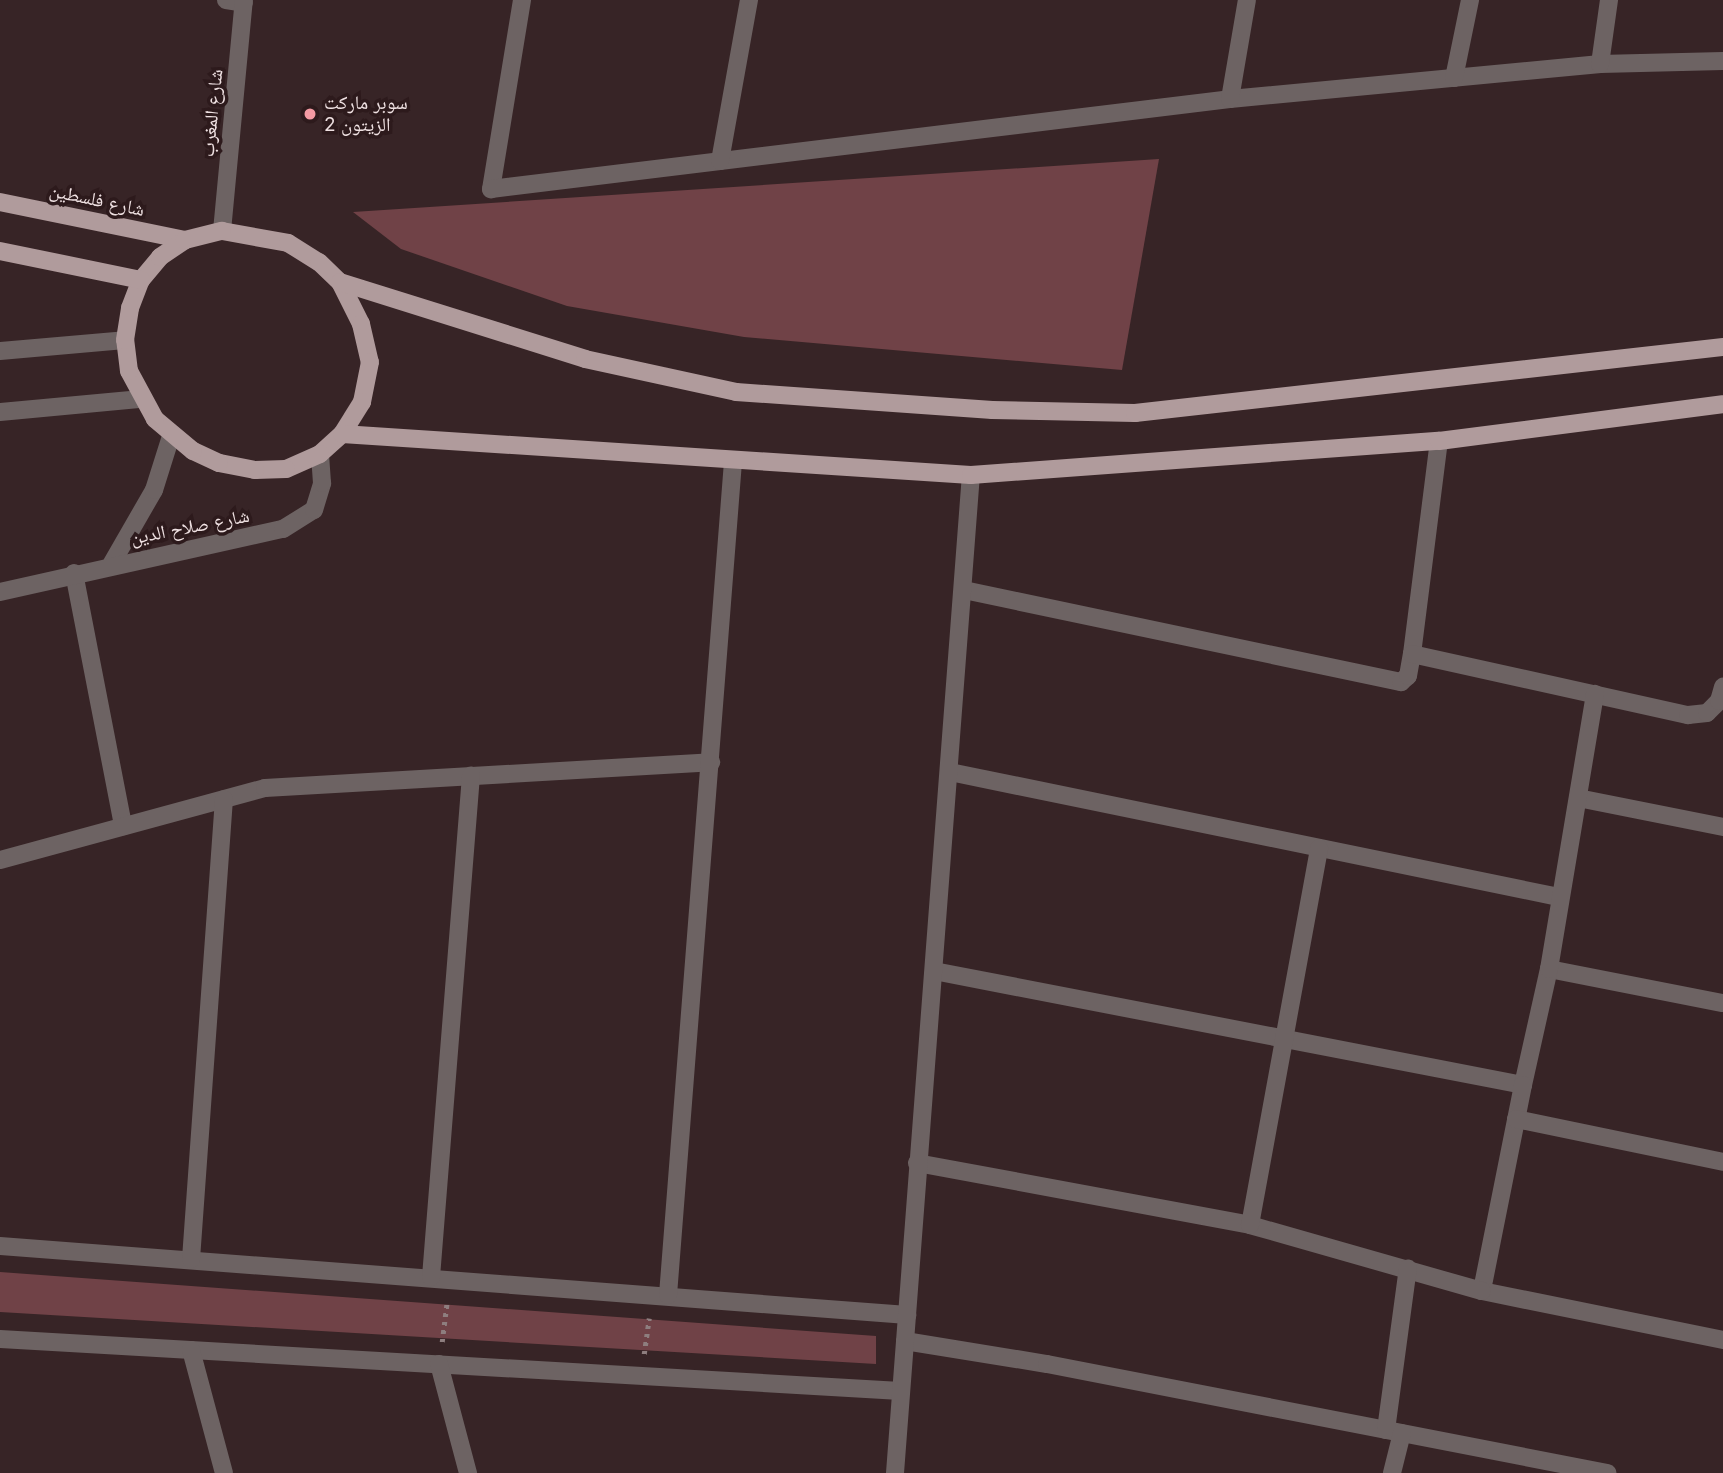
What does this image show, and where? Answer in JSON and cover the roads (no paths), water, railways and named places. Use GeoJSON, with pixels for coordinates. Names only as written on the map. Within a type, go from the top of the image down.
{"type":"FeatureCollection","features":[{"type":"Feature","properties":{"kind":"main road","name":"شارع فلسطين"},"geometry":{"type":"LineString","coordinates":[[0,202],[185,240]]}},
{"type":"Feature","properties":{"kind":"main road"},"geometry":{"type":"LineString","coordinates":[[340,282],[362,324],[370,362],[362,402],[342,434],[320,454],[286,468],[255,470],[219,463],[171,436],[141,400],[129,371],[125,340],[130,309],[141,280],[160,257],[185,240],[222,231],[288,243],[340,282],[585,359],[736,391],[992,410],[1135,413],[1723,347]]}},
{"type":"Feature","properties":{"kind":"main road"},"geometry":{"type":"LineString","coordinates":[[0,251],[141,280]]}},
{"type":"Feature","properties":{"kind":"main road"},"geometry":{"type":"LineString","coordinates":[[342,434],[733,462],[971,475],[1439,441],[1723,404]]}},
{"type":"Feature","properties":{"kind":"street"},"geometry":{"type":"LineString","coordinates":[[522,0],[491,189],[1230,99],[1600,64],[1723,61]]}},
{"type":"Feature","properties":{"kind":"street"},"geometry":{"type":"LineString","coordinates":[[720,161],[749,0]]}},
{"type":"Feature","properties":{"kind":"street"},"geometry":{"type":"LineString","coordinates":[[1230,99],[1247,0]]}},
{"type":"Feature","properties":{"kind":"street"},"geometry":{"type":"LineString","coordinates":[[1454,78],[1470,0]]}},
{"type":"Feature","properties":{"kind":"street"},"geometry":{"type":"LineString","coordinates":[[1600,64],[1609,0]]}},
{"type":"Feature","properties":{"kind":"street","name":"شارع المغرب"},"geometry":{"type":"LineString","coordinates":[[222,231],[238,1]]}},
{"type":"Feature","properties":{"kind":"street"},"geometry":{"type":"LineString","coordinates":[[0,351],[125,340]]}},
{"type":"Feature","properties":{"kind":"street"},"geometry":{"type":"LineString","coordinates":[[0,412],[141,400]]}},
{"type":"Feature","properties":{"kind":"street","name":"شارع صلاح الدين"},"geometry":{"type":"LineString","coordinates":[[112,564],[154,490],[171,436]]}},
{"type":"Feature","properties":{"kind":"street"},"geometry":{"type":"LineString","coordinates":[[964,590],[1384,681],[1401,682],[1408,676],[1412,654],[1439,441]]}},
{"type":"Feature","properties":{"kind":"street","name":"شارع صلاح الدين"},"geometry":{"type":"LineString","coordinates":[[112,564],[283,529],[314,510],[322,483],[320,454]]}},
{"type":"Feature","properties":{"kind":"street"},"geometry":{"type":"LineString","coordinates":[[660,1294],[710,762],[733,462]]}},
{"type":"Feature","properties":{"kind":"street"},"geometry":{"type":"LineString","coordinates":[[895,1473],[971,475]]}},
{"type":"Feature","properties":{"kind":"street"},"geometry":{"type":"LineString","coordinates":[[0,592],[112,564]]}},
{"type":"Feature","properties":{"kind":"street"},"geometry":{"type":"LineString","coordinates":[[74,573],[123,826]]}},
{"type":"Feature","properties":{"kind":"street"},"geometry":{"type":"LineString","coordinates":[[1412,654],[1688,715],[1707,713],[1719,701],[1723,687]]}},
{"type":"Feature","properties":{"kind":"street"},"geometry":{"type":"LineString","coordinates":[[1482,1290],[1522,1085],[1549,969],[1595,694]]}},
{"type":"Feature","properties":{"kind":"street"},"geometry":{"type":"LineString","coordinates":[[0,860],[265,788],[710,762]]}},
{"type":"Feature","properties":{"kind":"street"},"geometry":{"type":"LineString","coordinates":[[950,772],[1559,897]]}},
{"type":"Feature","properties":{"kind":"street"},"geometry":{"type":"LineString","coordinates":[[431,1278],[471,776]]}},
{"type":"Feature","properties":{"kind":"street"},"geometry":{"type":"LineString","coordinates":[[1578,798],[1723,827]]}},
{"type":"Feature","properties":{"kind":"street"},"geometry":{"type":"LineString","coordinates":[[191,1259],[224,799]]}},
{"type":"Feature","properties":{"kind":"street"},"geometry":{"type":"LineString","coordinates":[[1250,1225],[1287,1040],[1319,848]]}},
{"type":"Feature","properties":{"kind":"street"},"geometry":{"type":"LineString","coordinates":[[1549,969],[1723,1003]]}},
{"type":"Feature","properties":{"kind":"street"},"geometry":{"type":"LineString","coordinates":[[934,971],[1522,1085]]}},
{"type":"Feature","properties":{"kind":"street"},"geometry":{"type":"LineString","coordinates":[[1516,1119],[1723,1162]]}},
{"type":"Feature","properties":{"kind":"street"},"geometry":{"type":"LineString","coordinates":[[917,1163],[1250,1225],[1482,1290],[1723,1340]]}},
{"type":"Feature","properties":{"kind":"street"},"geometry":{"type":"LineString","coordinates":[[0,1246],[660,1294],[907,1315]]}},
{"type":"Feature","properties":{"kind":"street"},"geometry":{"type":"LineString","coordinates":[[1392,1473],[1408,1268]]}},
{"type":"Feature","properties":{"kind":"street"},"geometry":{"type":"LineString","coordinates":[[0,1339],[901,1391]]}},
{"type":"Feature","properties":{"kind":"street"},"geometry":{"type":"LineString","coordinates":[[905,1341],[1607,1473]]}},
{"type":"Feature","properties":{"kind":"street"},"geometry":{"type":"LineString","coordinates":[[191,1350],[224,1473]]}},
{"type":"Feature","properties":{"kind":"street"},"geometry":{"type":"LineString","coordinates":[[439,1364],[468,1473]]}},
{"type":"Feature","properties":{"kind":"place","name":"سوبر ماركت الزيتون 2"},"geometry":{"type":"Point","coordinates":[310,114]}}]}
